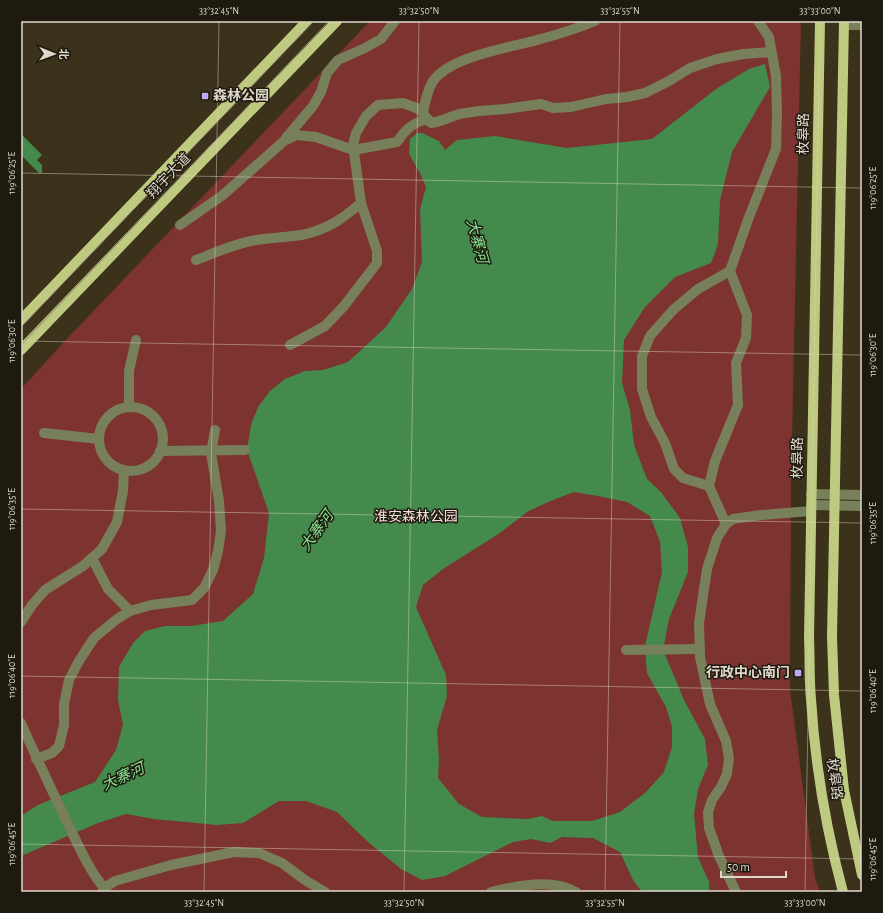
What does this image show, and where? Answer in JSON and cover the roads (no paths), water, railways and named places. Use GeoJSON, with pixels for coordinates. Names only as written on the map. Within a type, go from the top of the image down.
{"type":"FeatureCollection","features":[{"type":"Feature","properties":{"kind":"main road","name":"翔宇大道"},"geometry":{"type":"LineString","coordinates":[[21,320],[307,21]]}},
{"type":"Feature","properties":{"kind":"main road","name":"翔宇大道"},"geometry":{"type":"LineString","coordinates":[[21,350],[337,21]]}},
{"type":"Feature","properties":{"kind":"main road","name":"枚皋路"},"geometry":{"type":"LineString","coordinates":[[820,21],[809,638],[811,698],[822,794],[835,861],[843,892]]}},
{"type":"Feature","properties":{"kind":"main road","name":"枚皋路"},"geometry":{"type":"LineString","coordinates":[[844,23],[836,506],[832,636],[834,695],[844,790],[862,874]]}},
{"type":"Feature","properties":{"kind":"street"},"geometry":{"type":"LineString","coordinates":[[180,225],[223,196],[284,141],[313,106],[321,92],[327,73],[338,60],[381,39],[395,21]]}},
{"type":"Feature","properties":{"kind":"street"},"geometry":{"type":"LineString","coordinates":[[284,141],[296,135],[316,137],[353,150],[371,148],[397,142],[406,130],[425,116],[426,98],[434,81],[447,70],[465,60],[537,40],[595,21]]}},
{"type":"Feature","properties":{"kind":"street"},"geometry":{"type":"LineString","coordinates":[[726,524],[709,486],[716,462],[738,405],[736,363],[746,338],[747,315],[730,271],[749,217],[776,149],[776,76],[769,37],[758,21]]}},
{"type":"Feature","properties":{"kind":"street"},"geometry":{"type":"LineString","coordinates":[[844,23],[862,25]]}},
{"type":"Feature","properties":{"kind":"street"},"geometry":{"type":"LineString","coordinates":[[290,345],[325,326],[344,306],[377,263],[377,251],[361,203],[353,145],[356,133],[366,116],[378,105],[403,103],[419,109],[431,123],[459,114],[479,111],[541,104],[553,108],[571,107],[606,99],[627,97],[645,93],[690,68],[717,59],[743,54],[771,52]]}},
{"type":"Feature","properties":{"kind":"street"},"geometry":{"type":"LineString","coordinates":[[196,260],[224,249],[252,241],[305,234],[326,227],[343,218],[361,203]]}},
{"type":"Feature","properties":{"kind":"street"},"geometry":{"type":"LineString","coordinates":[[709,486],[684,478],[674,469],[665,443],[651,418],[642,389],[642,356],[650,336],[673,310],[698,289],[730,271]]}},
{"type":"Feature","properties":{"kind":"street"},"geometry":{"type":"LineString","coordinates":[[129,407],[129,371],[136,340]]}},
{"type":"Feature","properties":{"kind":"street"},"geometry":{"type":"LineString","coordinates":[[129,407],[144,409],[153,415],[159,423],[163,433],[163,444],[153,462],[145,468],[135,470],[124,470],[115,466],[107,459],[102,450],[99,439],[101,429],[106,419],[113,412],[129,407]]}},
{"type":"Feature","properties":{"kind":"street"},"geometry":{"type":"LineString","coordinates":[[36,759],[52,753],[59,746],[64,725],[64,704],[69,680],[94,638],[116,619],[130,611],[150,606],[192,600],[204,588],[214,570],[221,531],[219,501],[211,451],[215,430]]}},
{"type":"Feature","properties":{"kind":"street"},"geometry":{"type":"LineString","coordinates":[[44,433],[99,439]]}},
{"type":"Feature","properties":{"kind":"street"},"geometry":{"type":"LineString","coordinates":[[160,451],[245,450]]}},
{"type":"Feature","properties":{"kind":"street"},"geometry":{"type":"LineString","coordinates":[[21,622],[45,590],[83,566],[102,549],[116,522],[123,491],[124,470]]}},
{"type":"Feature","properties":{"kind":"street"},"geometry":{"type":"LineString","coordinates":[[811,494],[862,495]]}},
{"type":"Feature","properties":{"kind":"street"},"geometry":{"type":"LineString","coordinates":[[736,892],[719,856],[709,828],[708,812],[712,800],[721,787],[727,774],[729,758],[726,741],[710,704],[700,657],[699,623],[707,569],[717,538],[726,524],[733,519],[811,508],[862,506]]}},
{"type":"Feature","properties":{"kind":"street"},"geometry":{"type":"LineString","coordinates":[[92,558],[108,589],[130,611]]}},
{"type":"Feature","properties":{"kind":"street"},"geometry":{"type":"LineString","coordinates":[[626,650],[700,649]]}},
{"type":"Feature","properties":{"kind":"street"},"geometry":{"type":"LineString","coordinates":[[21,723],[26,745],[36,759],[79,847],[103,890],[115,881],[171,865],[234,852],[259,853],[282,862],[305,880],[325,892]]}},
{"type":"Feature","properties":{"kind":"street"},"geometry":{"type":"LineString","coordinates":[[491,892],[524,885],[569,888],[576,892]]}},
{"type":"Feature","properties":{"kind":"water","name":"大寨河"},"geometry":{"type":"Polygon","coordinates":[[[765,64],[770,87],[732,152],[720,200],[718,244],[711,263],[675,277],[645,307],[624,340],[622,383],[630,410],[634,445],[647,479],[661,492],[680,518],[688,547],[688,572],[669,619],[663,650],[685,702],[705,739],[708,765],[698,789],[694,814],[698,857],[709,882],[709,892],[642,892],[633,880],[620,852],[593,838],[562,837],[550,843],[531,839],[513,842],[445,876],[422,880],[401,869],[367,841],[337,812],[306,801],[279,801],[243,823],[217,825],[154,819],[126,814],[98,823],[21,856],[21,816],[38,805],[95,782],[116,750],[123,725],[118,700],[119,667],[133,643],[145,631],[165,626],[191,626],[223,621],[253,594],[264,558],[269,513],[247,450],[251,425],[258,407],[270,391],[285,379],[305,371],[323,370],[348,362],[386,327],[412,289],[422,262],[420,209],[426,187],[409,154],[410,139],[417,133],[422,133],[439,141],[445,150],[457,140],[495,136],[567,148],[652,139],[716,89],[749,69],[765,64]],[[574,492],[527,512],[500,533],[443,569],[423,585],[416,607],[446,675],[447,696],[437,730],[439,760],[438,778],[459,804],[482,817],[528,819],[542,816],[553,821],[592,821],[620,812],[645,793],[664,772],[672,747],[672,727],[666,707],[647,673],[645,646],[662,572],[660,542],[650,516],[627,502],[574,492]]]}},
{"type":"Feature","properties":{"kind":"water"},"geometry":{"type":"Polygon","coordinates":[[[21,134],[42,155],[37,160],[42,165],[42,172],[40,174],[21,155],[21,134]]]}},
{"type":"Feature","properties":{"kind":"tram line"},"geometry":{"type":"LineString","coordinates":[[21,327],[314,21]]}},
{"type":"Feature","properties":{"kind":"tram line"},"geometry":{"type":"LineString","coordinates":[[21,345],[329,21]]}},
{"type":"Feature","properties":{"kind":"place","name":"森林公园"},"geometry":{"type":"Point","coordinates":[205,96]}},
{"type":"Feature","properties":{"kind":"place","name":"行政中心南门"},"geometry":{"type":"Point","coordinates":[798,673]}},
{"type":"Feature","properties":{"kind":"park label","name":"淮安森林公园"},"geometry":{"type":"Point","coordinates":[416,517]}}]}
